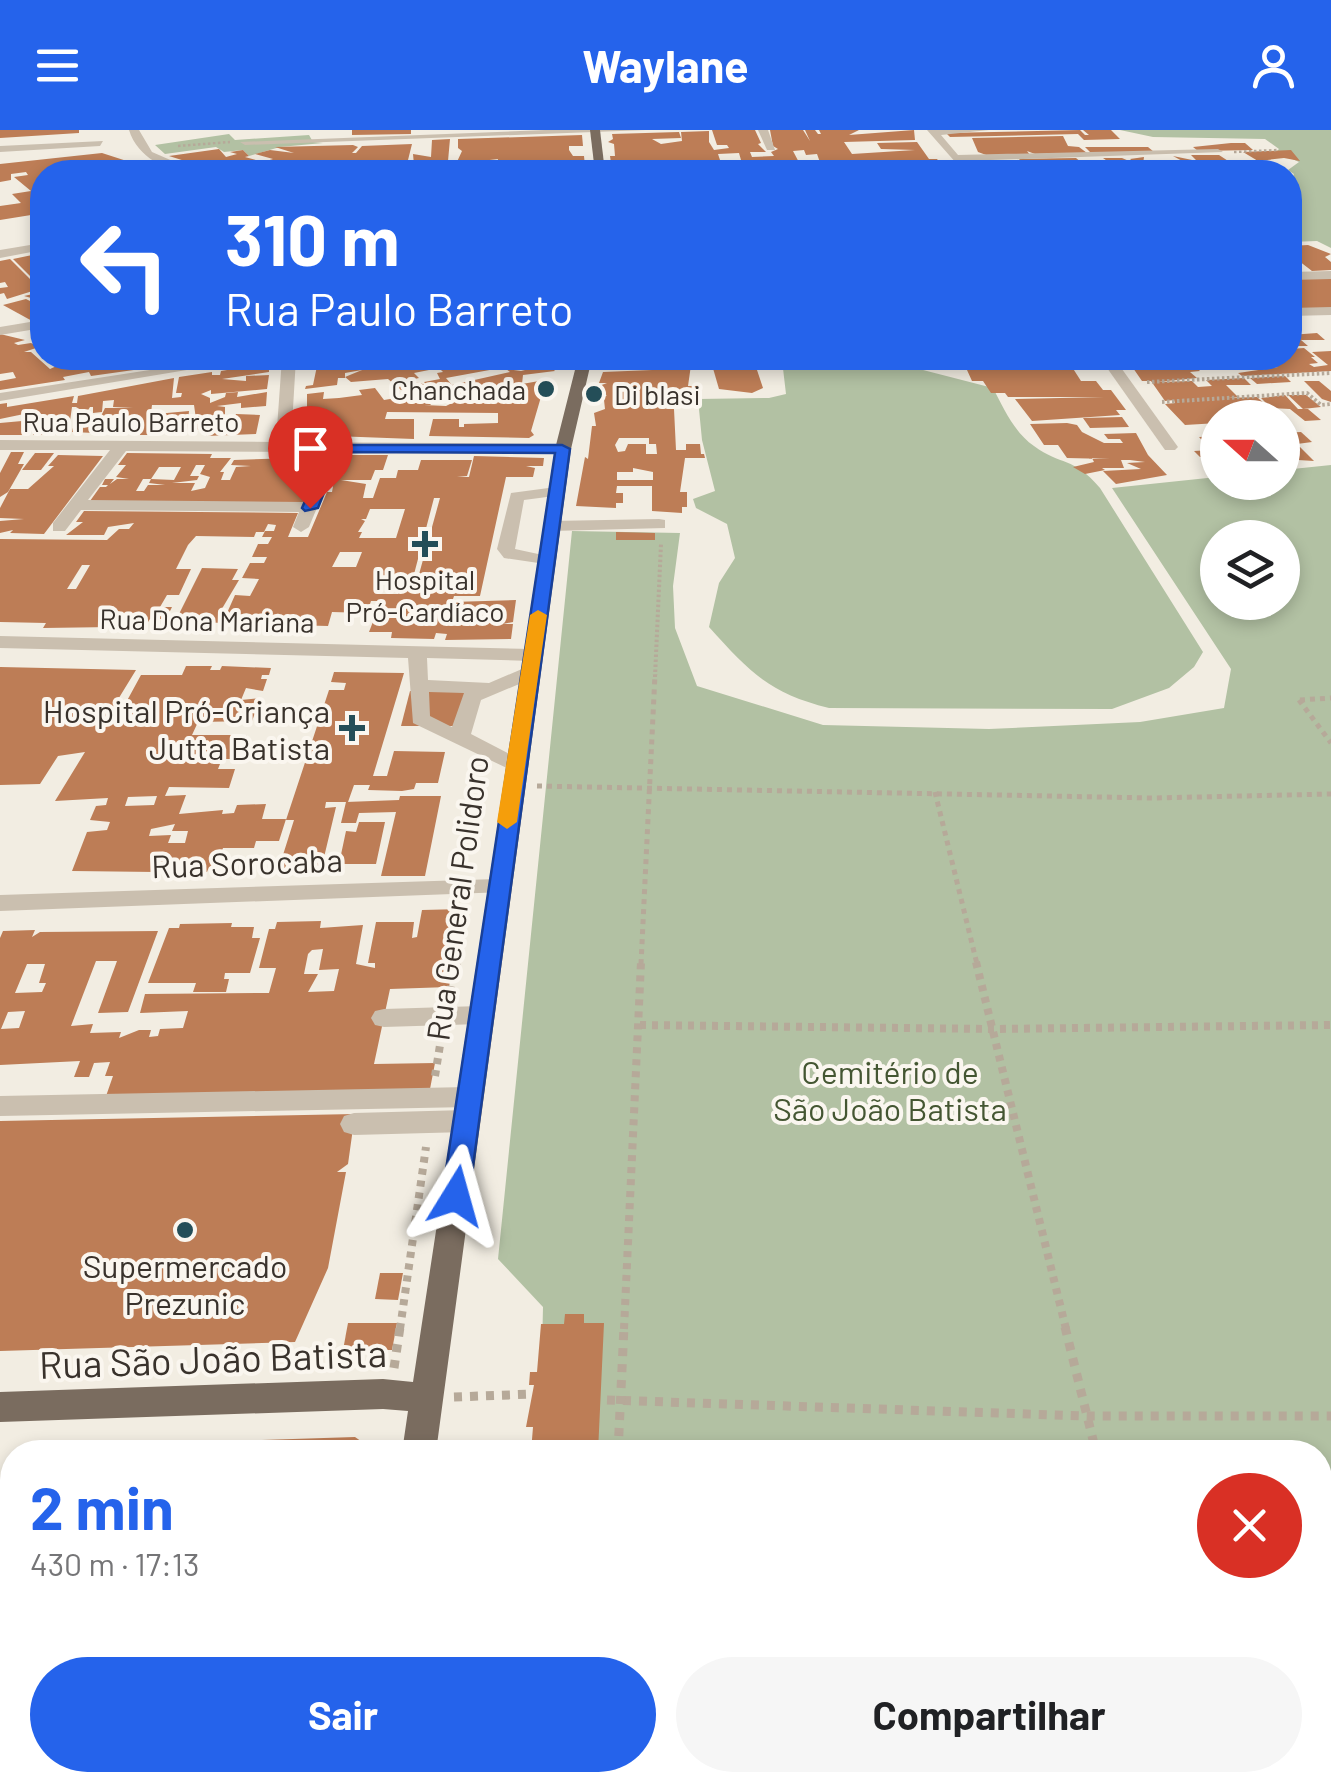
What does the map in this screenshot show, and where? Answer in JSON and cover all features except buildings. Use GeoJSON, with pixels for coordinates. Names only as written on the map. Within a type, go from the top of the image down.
{"type":"FeatureCollection","features":[{"type":"Feature","properties":{"kind":"main road"},"geometry":{"type":"LineString","coordinates":[[595,131],[599,160]]}},
{"type":"Feature","properties":{"kind":"main road","name":"Rua General Polidoro"},"geometry":{"type":"LineString","coordinates":[[421,1440],[562,449],[582,370]]}},
{"type":"Feature","properties":{"kind":"main road","name":"Rua São João Batista"},"geometry":{"type":"LineString","coordinates":[[0,1407],[382,1394],[428,1398]]}},
{"type":"Feature","properties":{"kind":"street"},"geometry":{"type":"LineString","coordinates":[[134,130],[142,150],[163,160]]}},
{"type":"Feature","properties":{"kind":"street"},"geometry":{"type":"LineString","coordinates":[[245,142],[314,134],[642,130]]}},
{"type":"Feature","properties":{"kind":"street"},"geometry":{"type":"LineString","coordinates":[[763,130],[771,148]]}},
{"type":"Feature","properties":{"kind":"street"},"geometry":{"type":"LineString","coordinates":[[933,131],[984,130]]}},
{"type":"Feature","properties":{"kind":"street"},"geometry":{"type":"LineString","coordinates":[[933,131],[955,158],[1218,152]]}},
{"type":"Feature","properties":{"kind":"street"},"geometry":{"type":"LineString","coordinates":[[0,149],[100,142]]}},
{"type":"Feature","properties":{"kind":"street"},"geometry":{"type":"LineString","coordinates":[[147,160],[158,158]]}},
{"type":"Feature","properties":{"kind":"street"},"geometry":{"type":"LineString","coordinates":[[0,254],[30,248]]}},
{"type":"Feature","properties":{"kind":"street"},"geometry":{"type":"LineString","coordinates":[[1302,271],[1331,275]]}},
{"type":"Feature","properties":{"kind":"street"},"geometry":{"type":"LineString","coordinates":[[1302,311],[1331,310]]}},
{"type":"Feature","properties":{"kind":"street"},"geometry":{"type":"LineString","coordinates":[[0,331],[30,326]]}},
{"type":"Feature","properties":{"kind":"street"},"geometry":{"type":"LineString","coordinates":[[0,397],[174,370]]}},
{"type":"Feature","properties":{"kind":"street"},"geometry":{"type":"LineString","coordinates":[[283,447],[288,370]]}},
{"type":"Feature","properties":{"kind":"street"},"geometry":{"type":"LineString","coordinates":[[1116,370],[1170,447]]}},
{"type":"Feature","properties":{"kind":"street","name":"Rua Paulo Barreto"},"geometry":{"type":"LineString","coordinates":[[0,446],[562,449]]}},
{"type":"Feature","properties":{"kind":"street"},"geometry":{"type":"LineString","coordinates":[[59,527],[121,446]]}},
{"type":"Feature","properties":{"kind":"street"},"geometry":{"type":"LineString","coordinates":[[301,528],[334,448]]}},
{"type":"Feature","properties":{"kind":"street"},"geometry":{"type":"LineString","coordinates":[[546,562],[506,552],[519,494],[556,492]]}},
{"type":"Feature","properties":{"kind":"street"},"geometry":{"type":"LineString","coordinates":[[76,505],[310,508]]}},
{"type":"Feature","properties":{"kind":"street"},"geometry":{"type":"LineString","coordinates":[[512,521],[659,524]]}},
{"type":"Feature","properties":{"kind":"street","name":"Rua Dona Mariana"},"geometry":{"type":"LineString","coordinates":[[0,642],[416,652],[530,664]]}},
{"type":"Feature","properties":{"kind":"street"},"geometry":{"type":"LineString","coordinates":[[416,652],[420,719],[464,740],[514,776]]}},
{"type":"Feature","properties":{"kind":"street"},"geometry":{"type":"LineString","coordinates":[[464,740],[460,735],[472,697],[530,664]]}},
{"type":"Feature","properties":{"kind":"street"},"geometry":{"type":"LineString","coordinates":[[419,686],[487,688]]}},
{"type":"Feature","properties":{"kind":"street","name":"Rua Sorocaba"},"geometry":{"type":"LineString","coordinates":[[0,903],[497,888]]}},
{"type":"Feature","properties":{"kind":"street"},"geometry":{"type":"LineString","coordinates":[[384,1018],[480,1015]]}},
{"type":"Feature","properties":{"kind":"street"},"geometry":{"type":"LineString","coordinates":[[0,1106],[468,1109]]}},
{"type":"Feature","properties":{"kind":"street"},"geometry":{"type":"LineString","coordinates":[[354,1124],[468,1109]]}},
{"type":"Feature","properties":{"kind":"path"},"geometry":{"type":"LineString","coordinates":[[169,147],[245,142]]}},
{"type":"Feature","properties":{"kind":"path"},"geometry":{"type":"LineString","coordinates":[[1218,152],[1277,150]]}},
{"type":"Feature","properties":{"kind":"path"},"geometry":{"type":"LineString","coordinates":[[1126,383],[1331,372]]}},
{"type":"Feature","properties":{"kind":"path"},"geometry":{"type":"LineString","coordinates":[[1139,404],[1307,393],[1321,405],[1331,404]]}},
{"type":"Feature","properties":{"kind":"path"},"geometry":{"type":"LineString","coordinates":[[619,1440],[661,544]]}},
{"type":"Feature","properties":{"kind":"path"},"geometry":{"type":"LineString","coordinates":[[1331,698],[1298,700],[1331,743]]}},
{"type":"Feature","properties":{"kind":"path"},"geometry":{"type":"LineString","coordinates":[[514,776],[650,789],[1152,798],[1331,794]]}},
{"type":"Feature","properties":{"kind":"path"},"geometry":{"type":"LineString","coordinates":[[935,792],[1093,1440]]}},
{"type":"Feature","properties":{"kind":"path"},"geometry":{"type":"LineString","coordinates":[[640,1025],[993,1030],[1331,1026]]}},
{"type":"Feature","properties":{"kind":"path"},"geometry":{"type":"LineString","coordinates":[[428,1398],[533,1394]]}},
{"type":"Feature","properties":{"kind":"path"},"geometry":{"type":"LineString","coordinates":[[607,1400],[1087,1416],[1331,1416]]}},
{"type":"Feature","properties":{"kind":"green space"},"geometry":{"type":"Polygon","coordinates":[[[1120,130],[1331,130],[1331,248],[1317,241],[1302,242],[1302,160],[1276,152],[1279,149],[1265,139],[1153,137],[1120,130]]]}},
{"type":"Feature","properties":{"kind":"green space"},"geometry":{"type":"Polygon","coordinates":[[[229,134],[235,140],[309,135],[313,142],[323,143],[280,147],[249,156],[243,150],[224,152],[216,147],[165,154],[155,145],[229,134]]]}},
{"type":"Feature","properties":{"kind":"green space"},"geometry":{"type":"Polygon","coordinates":[[[783,370],[923,370],[993,388],[1010,420],[1027,440],[1082,471],[1100,488],[1203,652],[1194,667],[1169,688],[1112,709],[829,708],[790,695],[761,678],[709,627],[719,583],[735,558],[727,524],[696,508],[693,499],[715,491],[702,440],[698,399],[769,398],[786,394],[783,370]]]}},
{"type":"Feature","properties":{"kind":"green space","name":"Cemitério de São João Batista"},"geometry":{"type":"Polygon","coordinates":[[[1331,465],[1331,1440],[535,1440],[543,1307],[498,1259],[572,531],[680,533],[673,586],[675,628],[697,686],[823,725],[989,729],[1140,722],[1224,708],[1231,669],[1112,488],[1200,479],[1200,500],[1300,500],[1300,468],[1331,465]]]}},
{"type":"Feature","properties":{"kind":"slow traffic"},"geometry":{"type":"LineString","coordinates":[[507,822],[538,615]]}},
{"type":"Feature","properties":{"kind":"place","name":"Chanchada"},"geometry":{"type":"Point","coordinates":[546,389]}},
{"type":"Feature","properties":{"kind":"place","name":"Di blasi"},"geometry":{"type":"Point","coordinates":[594,394]}},
{"type":"Feature","properties":{"kind":"place","name":"Hospital Pró-Cardíaco"},"geometry":{"type":"Point","coordinates":[425,544]}},
{"type":"Feature","properties":{"kind":"place","name":"Hospital Pró-Criança Jutta Batista"},"geometry":{"type":"Point","coordinates":[352,728]}},
{"type":"Feature","properties":{"kind":"place","name":"Supermercado Prezunic"},"geometry":{"type":"Point","coordinates":[185,1230]}},
{"type":"Feature","properties":{"kind":"route"},"geometry":{"type":"LineString","coordinates":[[310,508],[334,448],[562,449],[456,1196]]}}]}
